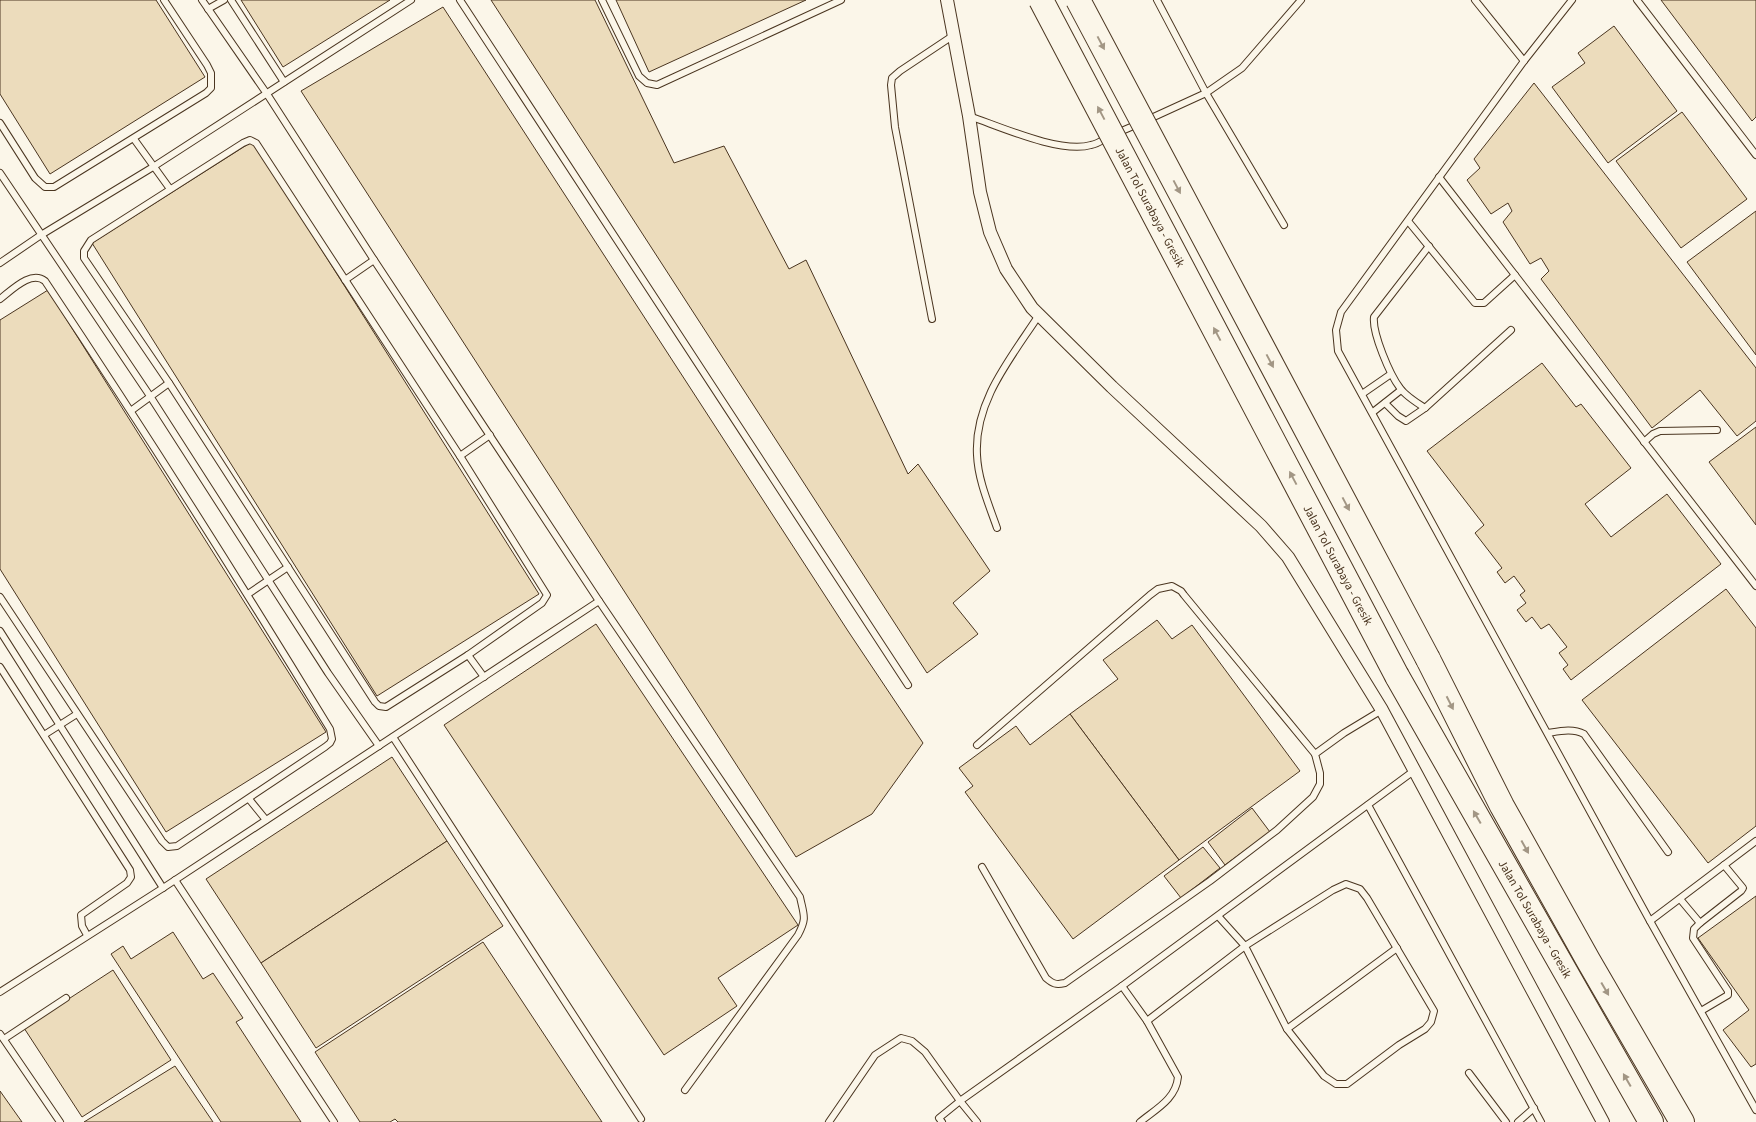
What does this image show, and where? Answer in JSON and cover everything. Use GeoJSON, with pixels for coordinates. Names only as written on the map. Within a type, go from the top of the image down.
{"type":"FeatureCollection","features":[{"type":"Feature","properties":{"kind":"highway","name":"Jalan Tol Surabaya - Gresik"},"geometry":{"type":"LineString","coordinates":[[1041,0],[1397,676],[1651,1122]]}},
{"type":"Feature","properties":{"kind":"highway","name":"Jalan Tol Surabaya - Gresik"},"geometry":{"type":"LineString","coordinates":[[1078,0],[1428,660],[1502,806],[1682,1122]]}},
{"type":"Feature","properties":{"kind":"street"},"geometry":{"type":"LineString","coordinates":[[947,0],[969,116],[980,192],[990,232],[1010,275],[1032,308],[1112,387],[1262,526],[1288,557],[1382,710],[1603,1122]]}},
{"type":"Feature","properties":{"kind":"lane"},"geometry":{"type":"LineString","coordinates":[[0,123],[35,178],[49,188],[58,186],[199,98],[210,88],[211,73],[164,0]]}},
{"type":"Feature","properties":{"kind":"lane"},"geometry":{"type":"LineString","coordinates":[[202,0],[266,94],[599,601],[800,897],[804,922],[798,935],[686,1090]]}},
{"type":"Feature","properties":{"kind":"lane"},"geometry":{"type":"LineString","coordinates":[[208,9],[224,0]]}},
{"type":"Feature","properties":{"kind":"lane"},"geometry":{"type":"LineString","coordinates":[[231,0],[284,82]]}},
{"type":"Feature","properties":{"kind":"lane"},"geometry":{"type":"LineString","coordinates":[[0,263],[41,235],[153,167],[411,0]]}},
{"type":"Feature","properties":{"kind":"lane"},"geometry":{"type":"LineString","coordinates":[[460,0],[908,685]]}},
{"type":"Feature","properties":{"kind":"lane"},"geometry":{"type":"LineString","coordinates":[[602,0],[639,76],[647,83],[657,85],[841,0]]}},
{"type":"Feature","properties":{"kind":"lane"},"geometry":{"type":"LineString","coordinates":[[1157,0],[1206,93],[1284,225]]}},
{"type":"Feature","properties":{"kind":"lane"},"geometry":{"type":"LineString","coordinates":[[969,116],[1050,144],[1090,146],[1206,93],[1242,68],[1301,0]]}},
{"type":"Feature","properties":{"kind":"lane"},"geometry":{"type":"LineString","coordinates":[[1475,0],[1524,61]]}},
{"type":"Feature","properties":{"kind":"lane"},"geometry":{"type":"LineString","coordinates":[[1572,0],[1524,61],[1341,312],[1336,330],[1338,351],[1650,921],[1756,1108]]}},
{"type":"Feature","properties":{"kind":"lane"},"geometry":{"type":"LineString","coordinates":[[1637,0],[1756,155]]}},
{"type":"Feature","properties":{"kind":"lane"},"geometry":{"type":"LineString","coordinates":[[932,319],[895,127],[891,85],[892,78],[900,71],[954,35]]}},
{"type":"Feature","properties":{"kind":"lane"},"geometry":{"type":"LineString","coordinates":[[134,139],[170,189]]}},
{"type":"Feature","properties":{"kind":"lane"},"geometry":{"type":"LineString","coordinates":[[253,140],[345,280],[460,456],[547,595],[542,602],[468,655],[389,706],[379,706],[375,702],[169,383],[88,265],[84,258],[84,251],[91,240],[243,143],[253,140]]}},
{"type":"Feature","properties":{"kind":"lane"},"geometry":{"type":"LineString","coordinates":[[0,173],[150,396],[328,673],[379,746]]}},
{"type":"Feature","properties":{"kind":"lane"},"geometry":{"type":"LineString","coordinates":[[1439,178],[1756,586]]}},
{"type":"Feature","properties":{"kind":"lane"},"geometry":{"type":"LineString","coordinates":[[1408,221],[1475,303],[1484,303],[1515,275]]}},
{"type":"Feature","properties":{"kind":"lane"},"geometry":{"type":"LineString","coordinates":[[1425,408],[1401,390],[1392,374],[1374,332],[1374,317],[1429,246]]}},
{"type":"Feature","properties":{"kind":"lane"},"geometry":{"type":"LineString","coordinates":[[345,280],[374,260]]}},
{"type":"Feature","properties":{"kind":"lane"},"geometry":{"type":"LineString","coordinates":[[0,299],[32,277],[43,279],[132,410],[248,594],[330,729],[332,738],[330,743],[177,846],[172,848],[165,846],[0,597]]}},
{"type":"Feature","properties":{"kind":"lane"},"geometry":{"type":"LineString","coordinates":[[997,528],[982,486],[977,456],[977,432],[988,396],[996,380],[1039,315]]}},
{"type":"Feature","properties":{"kind":"lane"},"geometry":{"type":"LineString","coordinates":[[1385,403],[1406,422],[1425,408],[1511,330]]}},
{"type":"Feature","properties":{"kind":"lane"},"geometry":{"type":"LineString","coordinates":[[1362,394],[1392,374]]}},
{"type":"Feature","properties":{"kind":"lane"},"geometry":{"type":"LineString","coordinates":[[132,410],[169,383]]}},
{"type":"Feature","properties":{"kind":"lane"},"geometry":{"type":"LineString","coordinates":[[1373,412],[1401,390]]}},
{"type":"Feature","properties":{"kind":"lane"},"geometry":{"type":"LineString","coordinates":[[1644,442],[1660,431],[1717,430]]}},
{"type":"Feature","properties":{"kind":"lane"},"geometry":{"type":"LineString","coordinates":[[460,456],[490,435]]}},
{"type":"Feature","properties":{"kind":"lane"},"geometry":{"type":"LineString","coordinates":[[248,594],[288,567]]}},
{"type":"Feature","properties":{"kind":"lane"},"geometry":{"type":"LineString","coordinates":[[977,745],[1150,596],[1158,590],[1172,586],[1184,595],[1315,754],[1320,773],[1320,784],[1313,798],[1277,830],[1210,881],[1065,983],[1058,985],[1046,978],[982,867]]}},
{"type":"Feature","properties":{"kind":"lane"},"geometry":{"type":"LineString","coordinates":[[0,992],[163,888],[599,601]]}},
{"type":"Feature","properties":{"kind":"lane"},"geometry":{"type":"LineString","coordinates":[[0,631],[163,888]]}},
{"type":"Feature","properties":{"kind":"lane"},"geometry":{"type":"LineString","coordinates":[[468,655],[484,677]]}},
{"type":"Feature","properties":{"kind":"lane"},"geometry":{"type":"LineString","coordinates":[[0,667],[129,867],[131,873],[130,880],[127,883],[81,915],[82,926],[87,936]]}},
{"type":"Feature","properties":{"kind":"lane"},"geometry":{"type":"LineString","coordinates":[[1315,754],[1344,733],[1382,710]]}},
{"type":"Feature","properties":{"kind":"lane"},"geometry":{"type":"LineString","coordinates":[[44,735],[77,714]]}},
{"type":"Feature","properties":{"kind":"lane"},"geometry":{"type":"LineString","coordinates":[[1548,733],[1566,730],[1578,731],[1584,734],[1668,852]]}},
{"type":"Feature","properties":{"kind":"lane"},"geometry":{"type":"LineString","coordinates":[[393,737],[641,1119]]}},
{"type":"Feature","properties":{"kind":"lane"},"geometry":{"type":"LineString","coordinates":[[938,1121],[960,1101],[1122,986],[1415,770]]}},
{"type":"Feature","properties":{"kind":"lane"},"geometry":{"type":"LineString","coordinates":[[249,799],[266,820]]}},
{"type":"Feature","properties":{"kind":"lane"},"geometry":{"type":"LineString","coordinates":[[1368,805],[1541,1122]]}},
{"type":"Feature","properties":{"kind":"lane"},"geometry":{"type":"LineString","coordinates":[[1650,921],[1756,840]]}},
{"type":"Feature","properties":{"kind":"lane"},"geometry":{"type":"LineString","coordinates":[[1700,1011],[1728,995],[1728,990],[1693,938],[1694,930],[1700,923],[1742,891],[1743,888],[1724,865]]}},
{"type":"Feature","properties":{"kind":"lane"},"geometry":{"type":"LineString","coordinates":[[175,880],[334,1122]]}},
{"type":"Feature","properties":{"kind":"lane"},"geometry":{"type":"LineString","coordinates":[[1147,1021],[1245,946],[1332,890],[1346,884],[1360,889],[1367,898],[1434,1010],[1431,1022],[1425,1029],[1347,1084],[1336,1084],[1324,1076],[1287,1029],[1245,946],[1218,916]]}},
{"type":"Feature","properties":{"kind":"lane"},"geometry":{"type":"LineString","coordinates":[[1680,898],[1700,923]]}},
{"type":"Feature","properties":{"kind":"lane"},"geometry":{"type":"LineString","coordinates":[[1287,1029],[1397,948]]}},
{"type":"Feature","properties":{"kind":"lane"},"geometry":{"type":"LineString","coordinates":[[1122,986],[1147,1021],[1178,1077],[1177,1085],[1171,1097],[1140,1122]]}},
{"type":"Feature","properties":{"kind":"lane"},"geometry":{"type":"LineString","coordinates":[[60,1122],[2,1036],[66,998]]}},
{"type":"Feature","properties":{"kind":"lane"},"geometry":{"type":"LineString","coordinates":[[829,1122],[875,1055],[901,1038],[912,1041],[925,1052],[976,1122]]}},
{"type":"Feature","properties":{"kind":"lane"},"geometry":{"type":"LineString","coordinates":[[1469,1072],[1506,1122]]}},
{"type":"Feature","properties":{"kind":"lane"},"geometry":{"type":"LineString","coordinates":[[1518,1122],[1534,1108]]}},
{"type":"Feature","properties":{"kind":"building"},"geometry":{"type":"Polygon","coordinates":[[[0,0],[156,0],[205,77],[50,174],[0,94],[0,0]]]}},
{"type":"Feature","properties":{"kind":"building"},"geometry":{"type":"Polygon","coordinates":[[[241,0],[390,0],[283,67],[241,0]]]}},
{"type":"Feature","properties":{"kind":"building"},"geometry":{"type":"Polygon","coordinates":[[[491,0],[595,0],[674,163],[724,146],[789,269],[806,260],[908,474],[918,464],[990,571],[953,603],[978,634],[927,673],[491,0]]]}},
{"type":"Feature","properties":{"kind":"building"},"geometry":{"type":"Polygon","coordinates":[[[616,0],[806,0],[649,72],[616,0]]]}},
{"type":"Feature","properties":{"kind":"building"},"geometry":{"type":"Polygon","coordinates":[[[1661,0],[1756,0],[1756,117],[1752,121],[1661,0]]]}},
{"type":"Feature","properties":{"kind":"building"},"geometry":{"type":"Polygon","coordinates":[[[443,7],[848,631],[923,743],[872,814],[796,857],[301,91],[443,7]]]}},
{"type":"Feature","properties":{"kind":"building"},"geometry":{"type":"Polygon","coordinates":[[[1614,26],[1677,111],[1608,163],[1552,87],[1585,63],[1578,53],[1614,26]]]}},
{"type":"Feature","properties":{"kind":"building"},"geometry":{"type":"Polygon","coordinates":[[[1534,83],[1756,368],[1756,421],[1737,436],[1700,390],[1652,428],[1541,279],[1549,271],[1541,258],[1530,264],[1503,222],[1512,211],[1508,203],[1491,214],[1467,180],[1480,168],[1474,159],[1534,83]]]}},
{"type":"Feature","properties":{"kind":"building"},"geometry":{"type":"Polygon","coordinates":[[[1682,112],[1747,199],[1681,248],[1616,161],[1682,112]]]}},
{"type":"Feature","properties":{"kind":"building"},"geometry":{"type":"Polygon","coordinates":[[[253,141],[539,594],[377,696],[92,243],[253,141]]]}},
{"type":"Feature","properties":{"kind":"building"},"geometry":{"type":"Polygon","coordinates":[[[1756,211],[1756,355],[1687,262],[1756,211]]]}},
{"type":"Feature","properties":{"kind":"building"},"geometry":{"type":"Polygon","coordinates":[[[48,290],[326,732],[166,832],[0,569],[0,320],[48,290]]]}},
{"type":"Feature","properties":{"kind":"building"},"geometry":{"type":"Polygon","coordinates":[[[1542,363],[1576,407],[1581,404],[1631,468],[1585,504],[1611,537],[1667,494],[1721,564],[1571,680],[1563,669],[1568,665],[1559,653],[1567,647],[1549,624],[1541,629],[1532,617],[1526,622],[1517,610],[1526,603],[1520,595],[1525,591],[1514,576],[1505,583],[1497,572],[1502,568],[1475,533],[1484,525],[1427,451],[1542,363]]]}},
{"type":"Feature","properties":{"kind":"building"},"geometry":{"type":"Polygon","coordinates":[[[1756,427],[1756,525],[1709,462],[1756,427]]]}},
{"type":"Feature","properties":{"kind":"building"},"geometry":{"type":"Polygon","coordinates":[[[1726,589],[1756,628],[1756,826],[1708,863],[1582,700],[1726,589]]]}},
{"type":"Feature","properties":{"kind":"building"},"geometry":{"type":"Polygon","coordinates":[[[1157,620],[1172,639],[1192,625],[1300,771],[1179,860],[1070,714],[1118,679],[1103,660],[1157,620]]]}},
{"type":"Feature","properties":{"kind":"building"},"geometry":{"type":"Polygon","coordinates":[[[596,624],[798,925],[718,978],[737,1006],[664,1055],[444,725],[596,624]]]}},
{"type":"Feature","properties":{"kind":"building"},"geometry":{"type":"Polygon","coordinates":[[[1070,714],[1179,860],[1073,939],[965,792],[973,786],[959,768],[1016,726],[1030,745],[1070,714]]]}},
{"type":"Feature","properties":{"kind":"building"},"geometry":{"type":"Polygon","coordinates":[[[392,757],[447,841],[261,963],[206,879],[392,757]]]}},
{"type":"Feature","properties":{"kind":"building"},"geometry":{"type":"Polygon","coordinates":[[[1252,808],[1270,832],[1225,865],[1208,842],[1252,808]]]}},
{"type":"Feature","properties":{"kind":"building"},"geometry":{"type":"Polygon","coordinates":[[[447,841],[503,926],[316,1048],[261,963],[447,841]]]}},
{"type":"Feature","properties":{"kind":"building"},"geometry":{"type":"Polygon","coordinates":[[[1203,847],[1220,868],[1181,898],[1164,876],[1203,847]]]}},
{"type":"Feature","properties":{"kind":"building"},"geometry":{"type":"Polygon","coordinates":[[[1756,896],[1756,1064],[1751,1067],[1723,1030],[1749,1010],[1698,938],[1756,896]]]}},
{"type":"Feature","properties":{"kind":"building"},"geometry":{"type":"Polygon","coordinates":[[[173,932],[203,979],[213,973],[243,1018],[236,1022],[301,1122],[221,1122],[111,954],[123,946],[131,959],[173,932]]]}},
{"type":"Feature","properties":{"kind":"building"},"geometry":{"type":"Polygon","coordinates":[[[483,942],[602,1122],[398,1122],[395,1119],[390,1122],[360,1122],[315,1052],[483,942]]]}},
{"type":"Feature","properties":{"kind":"building"},"geometry":{"type":"Polygon","coordinates":[[[113,970],[171,1060],[82,1117],[24,1028],[113,970]]]}},
{"type":"Feature","properties":{"kind":"building"},"geometry":{"type":"Polygon","coordinates":[[[175,1066],[213,1122],[84,1122],[175,1066]]]}},
{"type":"Feature","properties":{"kind":"building"},"geometry":{"type":"Polygon","coordinates":[[[0,1091],[22,1122],[0,1122],[0,1091]]]}}]}
